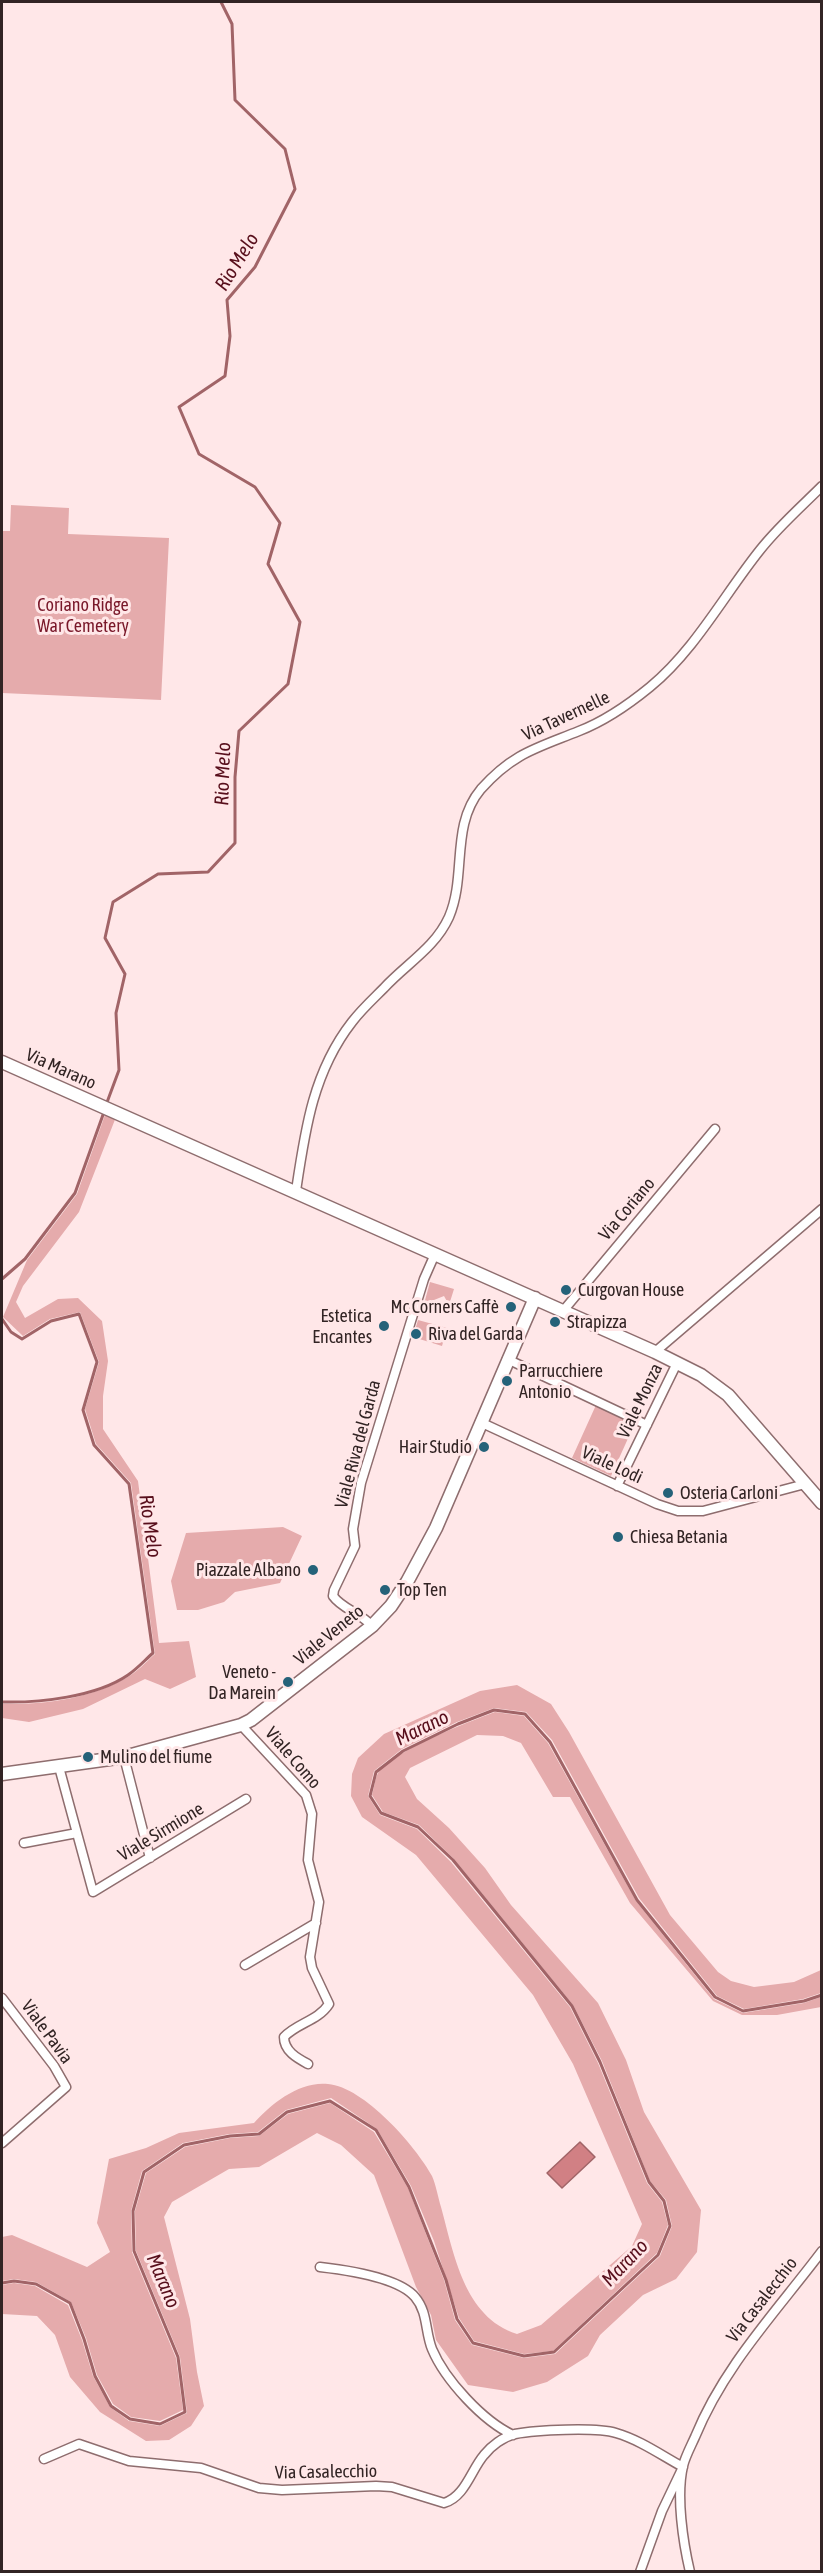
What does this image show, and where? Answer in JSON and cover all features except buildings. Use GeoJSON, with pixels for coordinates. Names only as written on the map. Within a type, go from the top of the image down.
{"type":"FeatureCollection","features":[{"type":"Feature","properties":{"kind":"main road","name":"Via Marano"},"geometry":{"type":"LineString","coordinates":[[2,1062],[535,1298],[701,1375],[728,1395],[822,1503]]}},
{"type":"Feature","properties":{"kind":"main road","name":"Viale Veneto"},"geometry":{"type":"LineString","coordinates":[[2,1774],[124,1757],[241,1725],[251,1720],[372,1626],[391,1606],[436,1528],[535,1298]]}},
{"type":"Feature","properties":{"kind":"street","name":"Via Tavernelle"},"geometry":{"type":"LineString","coordinates":[[296,1191],[307,1116],[328,1058],[352,1022],[393,979],[434,943],[448,918],[456,895],[460,836],[471,801],[503,768],[529,750],[600,722],[652,685],[690,644],[762,548],[822,486]]}},
{"type":"Feature","properties":{"kind":"street","name":"Via Coriano"},"geometry":{"type":"LineString","coordinates":[[563,1311],[715,1129]]}},
{"type":"Feature","properties":{"kind":"street"},"geometry":{"type":"LineString","coordinates":[[655,1352],[822,1209]]}},
{"type":"Feature","properties":{"kind":"street","name":"Viale Riva del Garda"},"geometry":{"type":"LineString","coordinates":[[372,1626],[365,1617],[337,1601],[333,1596],[334,1590],[352,1555],[355,1509],[361,1483],[424,1279],[435,1254]]}},
{"type":"Feature","properties":{"kind":"street"},"geometry":{"type":"LineString","coordinates":[[507,1359],[647,1425]]}},
{"type":"Feature","properties":{"kind":"street","name":"Viale Monza"},"geometry":{"type":"LineString","coordinates":[[617,1486],[677,1363]]}},
{"type":"Feature","properties":{"kind":"street","name":"Viale Lodi"},"geometry":{"type":"LineString","coordinates":[[480,1422],[657,1504],[691,1513],[805,1484]]}},
{"type":"Feature","properties":{"kind":"street","name":"Viale Como"},"geometry":{"type":"LineString","coordinates":[[241,1725],[310,1802],[312,1814],[308,1860],[319,1902],[310,1957],[312,1968],[329,2004],[316,2017],[291,2030],[284,2037],[284,2043],[290,2052],[308,2064]]}},
{"type":"Feature","properties":{"kind":"street"},"geometry":{"type":"LineString","coordinates":[[124,1757],[150,1858]]}},
{"type":"Feature","properties":{"kind":"street"},"geometry":{"type":"LineString","coordinates":[[24,1843],[77,1833],[59,1767]]}},
{"type":"Feature","properties":{"kind":"street","name":"Viale Sirmione"},"geometry":{"type":"LineString","coordinates":[[77,1833],[93,1892],[246,1799]]}},
{"type":"Feature","properties":{"kind":"street"},"geometry":{"type":"LineString","coordinates":[[245,1965],[316,1923]]}},
{"type":"Feature","properties":{"kind":"street","name":"Viale Pavia"},"geometry":{"type":"LineString","coordinates":[[2,1998],[54,2066],[66,2087],[2,2144]]}},
{"type":"Feature","properties":{"kind":"street","name":"Via Casalecchio"},"geometry":{"type":"LineString","coordinates":[[640,2571],[662,2511],[702,2420],[723,2380],[822,2251]]}},
{"type":"Feature","properties":{"kind":"street"},"geometry":{"type":"LineString","coordinates":[[320,2267],[344,2270],[389,2282],[415,2296],[423,2309],[432,2349],[459,2390],[486,2419],[513,2434],[590,2430],[615,2433],[683,2467]]}},
{"type":"Feature","properties":{"kind":"street","name":"Via Casalecchio"},"geometry":{"type":"LineString","coordinates":[[45,2459],[79,2444],[129,2461],[201,2468],[258,2488],[282,2490],[392,2487],[444,2503],[451,2501],[461,2492],[474,2467],[486,2452],[513,2434]]}},
{"type":"Feature","properties":{"kind":"street","name":"Via Casalecchio"},"geometry":{"type":"LineString","coordinates":[[683,2467],[681,2517],[684,2546],[690,2571]]}},
{"type":"Feature","properties":{"kind":"green space","name":"Coriano Ridge War Cemetery"},"geometry":{"type":"Polygon","coordinates":[[[11,505],[69,508],[68,534],[169,538],[161,700],[2,693],[2,531],[10,531],[11,505]]]}},
{"type":"Feature","properties":{"kind":"green space"},"geometry":{"type":"Polygon","coordinates":[[[106,1112],[116,1117],[79,1212],[23,1286],[16,1302],[25,1318],[58,1299],[78,1298],[102,1321],[108,1361],[103,1396],[103,1429],[138,1481],[159,1643],[189,1641],[196,1677],[170,1689],[145,1679],[83,1709],[29,1722],[2,1718],[2,1704],[49,1702],[97,1691],[130,1676],[155,1654],[131,1483],[96,1444],[85,1409],[99,1362],[80,1312],[50,1319],[23,1336],[3,1317],[27,1260],[77,1194],[106,1112]]]}},
{"type":"Feature","properties":{"kind":"green space"},"geometry":{"type":"Polygon","coordinates":[[[430,1282],[454,1289],[449,1305],[444,1296],[424,1304],[430,1282]]]}},
{"type":"Feature","properties":{"kind":"green space"},"geometry":{"type":"Polygon","coordinates":[[[418,1320],[447,1328],[442,1346],[413,1337],[418,1320]]]}},
{"type":"Feature","properties":{"kind":"green space"},"geometry":{"type":"Polygon","coordinates":[[[596,1405],[635,1423],[611,1476],[572,1458],[596,1405]]]}},
{"type":"Feature","properties":{"kind":"green space"},"geometry":{"type":"Polygon","coordinates":[[[283,1527],[302,1536],[280,1583],[235,1592],[224,1602],[198,1610],[177,1610],[171,1581],[186,1533],[283,1527]]]}},
{"type":"Feature","properties":{"kind":"green space"},"geometry":{"type":"Polygon","coordinates":[[[517,1685],[551,1704],[569,1732],[670,1915],[718,1972],[731,1981],[754,1987],[794,1982],[821,1970],[821,1993],[803,1999],[744,2009],[717,1996],[639,1898],[552,1740],[526,1712],[494,1708],[457,1722],[402,1749],[374,1771],[368,1796],[380,1815],[417,1829],[451,1862],[570,2007],[598,2063],[647,2183],[662,2202],[668,2225],[657,2253],[553,2351],[524,2354],[474,2341],[459,2318],[434,2241],[411,2186],[377,2129],[331,2098],[286,2110],[258,2132],[229,2134],[183,2143],[142,2171],[131,2211],[132,2252],[176,2358],[183,2410],[160,2421],[131,2417],[113,2404],[97,2375],[86,2338],[71,2302],[36,2282],[14,2279],[2,2281],[2,2237],[12,2235],[87,2267],[110,2252],[97,2223],[109,2159],[146,2148],[179,2133],[254,2123],[278,2101],[307,2086],[328,2084],[357,2095],[388,2120],[414,2149],[432,2176],[464,2282],[473,2299],[499,2326],[517,2334],[541,2325],[632,2246],[642,2224],[573,2064],[533,1995],[416,1855],[362,1817],[351,1796],[352,1774],[358,1758],[384,1734],[480,1691],[517,1685]]]}},
{"type":"Feature","properties":{"kind":"green space"},"geometry":{"type":"Polygon","coordinates":[[[495,1712],[524,1716],[548,1743],[636,1901],[714,1999],[743,2013],[804,2003],[821,1997],[821,2007],[777,2015],[742,2015],[713,2001],[630,1903],[570,1797],[553,1797],[521,1743],[503,1736],[477,1735],[410,1768],[405,1777],[417,1799],[449,1828],[485,1868],[511,1905],[598,2003],[626,2060],[644,2112],[701,2210],[697,2252],[676,2279],[643,2295],[600,2335],[588,2356],[547,2382],[513,2392],[468,2385],[436,2340],[431,2315],[416,2287],[374,2175],[341,2145],[317,2133],[259,2167],[229,2169],[172,2202],[164,2217],[190,2319],[204,2406],[191,2426],[169,2440],[146,2441],[100,2412],[70,2377],[55,2335],[37,2316],[2,2314],[2,2285],[14,2283],[35,2286],[68,2305],[93,2376],[110,2407],[129,2421],[160,2426],[187,2413],[180,2357],[136,2251],[135,2211],[146,2173],[185,2147],[230,2138],[259,2136],[288,2114],[330,2103],[374,2132],[408,2188],[444,2280],[455,2320],[472,2345],[524,2358],[555,2354],[660,2256],[672,2226],[666,2200],[650,2181],[602,2061],[573,2005],[454,1859],[419,1825],[383,1812],[372,1795],[378,1773],[400,1755],[432,1738],[495,1712]]]}},
{"type":"Feature","properties":{"kind":"shaded area"},"geometry":{"type":"Polygon","coordinates":[[[580,2142],[595,2157],[562,2188],[547,2173],[580,2142]]]}},
{"type":"Feature","properties":{"kind":"waterway","name":"Rio Melo"},"geometry":{"type":"LineString","coordinates":[[106,1105],[119,1070],[116,1013],[125,974],[105,938],[113,902],[158,874],[208,872],[235,843],[235,777],[239,731],[288,684],[300,622],[268,564],[280,523],[255,487],[199,454],[179,407],[225,376],[230,336],[227,300],[255,267],[295,189],[285,149],[235,100],[232,24],[221,2]]}},
{"type":"Feature","properties":{"kind":"waterway","name":"Rio Melo"},"geometry":{"type":"LineString","coordinates":[[2,1279],[25,1259],[75,1193],[104,1112]]}},
{"type":"Feature","properties":{"kind":"waterway","name":"Rio Melo"},"geometry":{"type":"LineString","coordinates":[[2,1319],[11,1332],[22,1339],[51,1321],[79,1314],[97,1362],[83,1410],[94,1445],[129,1484],[153,1653],[128,1675],[100,1689],[50,1700],[2,1702]]}},
{"type":"Feature","properties":{"kind":"waterway","name":"Marano"},"geometry":{"type":"LineString","coordinates":[[2,2283],[14,2281],[36,2284],[70,2303],[95,2376],[111,2406],[130,2419],[160,2424],[185,2412],[178,2357],[134,2251],[133,2211],[144,2172],[184,2145],[230,2136],[259,2134],[287,2112],[330,2101],[376,2130],[409,2187],[446,2280],[457,2319],[473,2343],[524,2356],[554,2352],[658,2255],[670,2226],[664,2201],[649,2182],[600,2062],[572,2006],[453,1860],[418,1827],[381,1813],[370,1796],[376,1772],[403,1751],[458,1724],[494,1710],[525,1714],[550,1742],[637,1900],[715,1997],[743,2011],[804,2001],[822,1995]]}},
{"type":"Feature","properties":{"kind":"place","name":"Curgovan House"},"geometry":{"type":"Point","coordinates":[566,1290]}},
{"type":"Feature","properties":{"kind":"place","name":"Mc Corners Caffè"},"geometry":{"type":"Point","coordinates":[511,1307]}},
{"type":"Feature","properties":{"kind":"place","name":"Strapizza"},"geometry":{"type":"Point","coordinates":[555,1322]}},
{"type":"Feature","properties":{"kind":"place","name":"Estetica Encantes"},"geometry":{"type":"Point","coordinates":[384,1326]}},
{"type":"Feature","properties":{"kind":"place","name":"Riva del Garda"},"geometry":{"type":"Point","coordinates":[416,1334]}},
{"type":"Feature","properties":{"kind":"place","name":"Parrucchiere Antonio"},"geometry":{"type":"Point","coordinates":[507,1381]}},
{"type":"Feature","properties":{"kind":"place","name":"Hair Studio"},"geometry":{"type":"Point","coordinates":[484,1447]}},
{"type":"Feature","properties":{"kind":"place","name":"Osteria Carloni"},"geometry":{"type":"Point","coordinates":[668,1493]}},
{"type":"Feature","properties":{"kind":"place","name":"Chiesa Betania"},"geometry":{"type":"Point","coordinates":[618,1537]}},
{"type":"Feature","properties":{"kind":"place","name":"Piazzale Albano"},"geometry":{"type":"Point","coordinates":[313,1570]}},
{"type":"Feature","properties":{"kind":"place","name":"Top Ten"},"geometry":{"type":"Point","coordinates":[385,1590]}},
{"type":"Feature","properties":{"kind":"place","name":"Veneto - Da Marein"},"geometry":{"type":"Point","coordinates":[288,1682]}},
{"type":"Feature","properties":{"kind":"place","name":"Mulino del fiume"},"geometry":{"type":"Point","coordinates":[88,1757]}}]}
